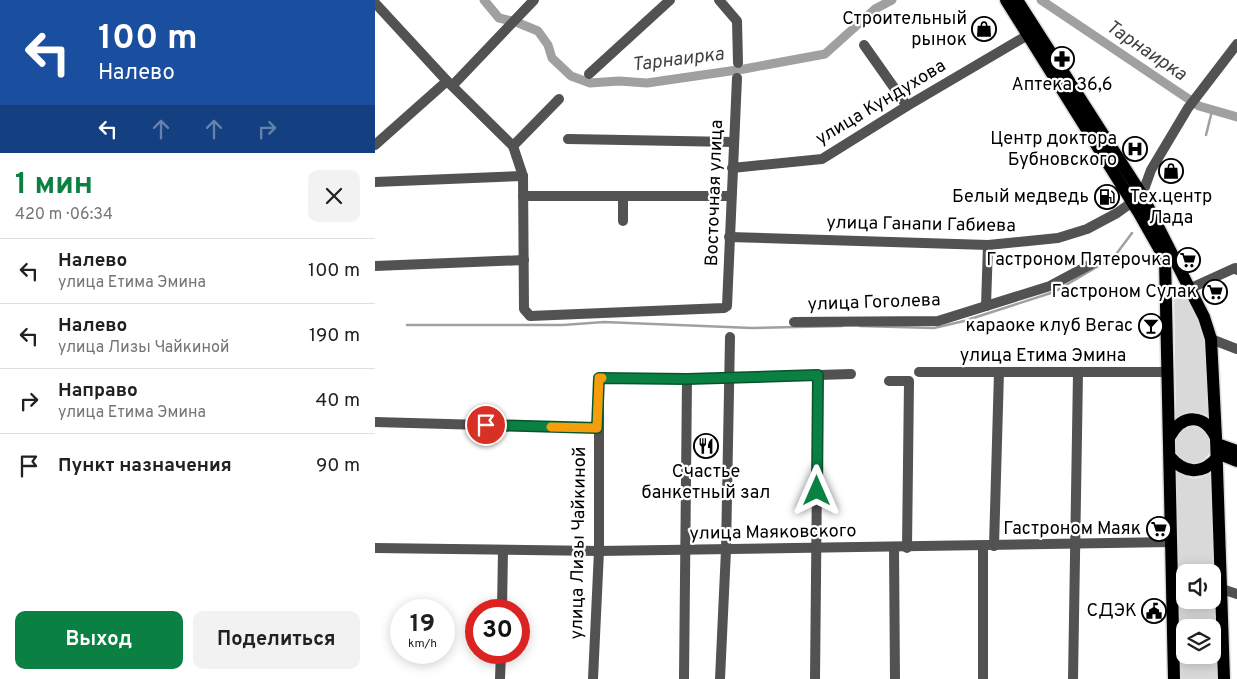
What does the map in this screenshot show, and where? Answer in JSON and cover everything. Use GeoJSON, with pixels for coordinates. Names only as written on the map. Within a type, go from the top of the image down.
{"type":"FeatureCollection","features":[{"type":"Feature","properties":{"kind":"main road"},"geometry":{"type":"LineString","coordinates":[[1006,0],[1031,34],[1137,198],[1169,258],[1191,288],[1204,317],[1211,339],[1217,448],[1224,679]]}},
{"type":"Feature","properties":{"kind":"main road"},"geometry":{"type":"LineString","coordinates":[[1017,0],[1031,34]]}},
{"type":"Feature","properties":{"kind":"main road"},"geometry":{"type":"LineString","coordinates":[[1169,258],[1168,372],[1174,679]]}},
{"type":"Feature","properties":{"kind":"main road"},"geometry":{"type":"LineString","coordinates":[[1170,436],[1179,424],[1194,419],[1204,422],[1212,429],[1217,448],[1210,466],[1199,471],[1188,470],[1178,466],[1171,457]]}},
{"type":"Feature","properties":{"kind":"main road"},"geometry":{"type":"LineString","coordinates":[[1217,448],[1237,451]]}},
{"type":"Feature","properties":{"kind":"main road"},"geometry":{"type":"LineString","coordinates":[[1217,448],[1237,461]]}},
{"type":"Feature","properties":{"kind":"street"},"geometry":{"type":"LineString","coordinates":[[375,146],[450,83],[505,31],[534,0]]}},
{"type":"Feature","properties":{"kind":"street"},"geometry":{"type":"LineString","coordinates":[[589,74],[670,0]]}},
{"type":"Feature","properties":{"kind":"street"},"geometry":{"type":"LineString","coordinates":[[719,0],[737,21],[738,63]]}},
{"type":"Feature","properties":{"kind":"street"},"geometry":{"type":"LineString","coordinates":[[375,3],[450,83],[513,146],[523,176],[524,260],[375,266]]}},
{"type":"Feature","properties":{"kind":"street","name":"улица Кундухова"},"geometry":{"type":"LineString","coordinates":[[733,168],[823,159],[907,106],[1031,34]]}},
{"type":"Feature","properties":{"kind":"street"},"geometry":{"type":"LineString","coordinates":[[1137,198],[1151,170],[1188,108],[1237,44]]}},
{"type":"Feature","properties":{"kind":"street"},"geometry":{"type":"LineString","coordinates":[[864,46],[880,64],[907,106]]}},
{"type":"Feature","properties":{"kind":"street","name":"Восточная улица"},"geometry":{"type":"LineString","coordinates":[[524,260],[524,309],[531,316],[724,308],[727,302],[737,78]]}},
{"type":"Feature","properties":{"kind":"street"},"geometry":{"type":"LineString","coordinates":[[513,146],[559,98]]}},
{"type":"Feature","properties":{"kind":"street"},"geometry":{"type":"LineString","coordinates":[[568,140],[734,142]]}},
{"type":"Feature","properties":{"kind":"street"},"geometry":{"type":"LineString","coordinates":[[375,182],[523,176]]}},
{"type":"Feature","properties":{"kind":"street"},"geometry":{"type":"LineString","coordinates":[[523,196],[731,196]]}},
{"type":"Feature","properties":{"kind":"street"},"geometry":{"type":"LineString","coordinates":[[623,196],[623,221]]}},
{"type":"Feature","properties":{"kind":"street","name":"улица Ганапи Габиева"},"geometry":{"type":"LineString","coordinates":[[729,237],[988,246],[1058,238],[1087,229],[1117,213],[1137,198]]}},
{"type":"Feature","properties":{"kind":"street"},"geometry":{"type":"LineString","coordinates":[[986,306],[988,246]]}},
{"type":"Feature","properties":{"kind":"street","name":"улица Гоголева"},"geometry":{"type":"LineString","coordinates":[[794,322],[938,321],[1050,286],[1095,262]]}},
{"type":"Feature","properties":{"kind":"street"},"geometry":{"type":"LineString","coordinates":[[1191,288],[1235,268],[1237,270]]}},
{"type":"Feature","properties":{"kind":"street"},"geometry":{"type":"LineString","coordinates":[[721,679],[726,550],[730,337]]}},
{"type":"Feature","properties":{"kind":"street"},"geometry":{"type":"LineString","coordinates":[[1211,339],[1237,348]]}},
{"type":"Feature","properties":{"kind":"street","name":"улица Етима Эмина"},"geometry":{"type":"LineString","coordinates":[[919,372],[1168,372]]}},
{"type":"Feature","properties":{"kind":"street"},"geometry":{"type":"LineString","coordinates":[[994,546],[999,372]]}},
{"type":"Feature","properties":{"kind":"street"},"geometry":{"type":"LineString","coordinates":[[1073,679],[1078,373]]}},
{"type":"Feature","properties":{"kind":"street"},"geometry":{"type":"LineString","coordinates":[[684,679],[687,550],[687,379],[851,374]]}},
{"type":"Feature","properties":{"kind":"street"},"geometry":{"type":"LineString","coordinates":[[815,679],[818,375]]}},
{"type":"Feature","properties":{"kind":"street","name":"улица Лизы Чайкиной"},"geometry":{"type":"LineString","coordinates":[[593,679],[599,551],[597,428],[599,378],[687,379]]}},
{"type":"Feature","properties":{"kind":"street"},"geometry":{"type":"LineString","coordinates":[[889,381],[909,381],[907,548]]}},
{"type":"Feature","properties":{"kind":"street"},"geometry":{"type":"LineString","coordinates":[[375,422],[597,428]]}},
{"type":"Feature","properties":{"kind":"street","name":"улица Маяковского"},"geometry":{"type":"LineString","coordinates":[[375,548],[599,551],[907,548],[1172,542]]}},
{"type":"Feature","properties":{"kind":"street"},"geometry":{"type":"LineString","coordinates":[[983,546],[983,679]]}},
{"type":"Feature","properties":{"kind":"street"},"geometry":{"type":"LineString","coordinates":[[894,548],[895,679]]}},
{"type":"Feature","properties":{"kind":"street"},"geometry":{"type":"LineString","coordinates":[[501,599],[503,550]]}},
{"type":"Feature","properties":{"kind":"street"},"geometry":{"type":"LineString","coordinates":[[1222,589],[1237,594]]}},
{"type":"Feature","properties":{"kind":"street"},"geometry":{"type":"LineString","coordinates":[[500,679],[501,664]]}},
{"type":"Feature","properties":{"kind":"shaded area"},"geometry":{"type":"Polygon","coordinates":[[[1182,290],[1200,318],[1206,342],[1211,418],[1202,413],[1189,412],[1176,419],[1174,293],[1182,290]]]}},
{"type":"Feature","properties":{"kind":"shaded area"},"geometry":{"type":"Polygon","coordinates":[[[1193,427],[1200,428],[1206,432],[1210,438],[1210,452],[1206,458],[1200,462],[1193,463],[1186,462],[1180,458],[1176,452],[1175,445],[1176,438],[1180,432],[1186,428],[1193,427]]]}},
{"type":"Feature","properties":{"kind":"shaded area"},"geometry":{"type":"Polygon","coordinates":[[[1214,470],[1216,564],[1178,564],[1176,471],[1190,478],[1204,476],[1214,470]]]}},
{"type":"Feature","properties":{"kind":"shaded area"},"geometry":{"type":"Polygon","coordinates":[[[1179,609],[1217,609],[1217,619],[1179,619],[1179,609]]]}},
{"type":"Feature","properties":{"kind":"shaded area"},"geometry":{"type":"Polygon","coordinates":[[[1180,664],[1218,664],[1218,679],[1180,679],[1180,664]]]}},
{"type":"Feature","properties":{"kind":"waterway","name":"Тарнаирка"},"geometry":{"type":"LineString","coordinates":[[484,0],[499,18],[516,22],[538,31],[548,45],[552,58],[571,76],[590,83],[619,81],[647,83],[744,69],[825,54],[875,9],[892,0]]}},
{"type":"Feature","properties":{"kind":"waterway","name":"Тарнаирка"},"geometry":{"type":"LineString","coordinates":[[1041,0],[1199,106],[1237,117]]}},
{"type":"Feature","properties":{"kind":"waterway"},"geometry":{"type":"LineString","coordinates":[[1206,135],[1212,111]]}},
{"type":"Feature","properties":{"kind":"waterway"},"geometry":{"type":"LineString","coordinates":[[860,326],[934,328],[964,321],[1054,292],[1114,257],[1132,233]]}},
{"type":"Feature","properties":{"kind":"waterway"},"geometry":{"type":"LineString","coordinates":[[407,325],[563,325],[604,322],[752,328],[842,326]]}},
{"type":"Feature","properties":{"kind":"slow traffic"},"geometry":{"type":"LineString","coordinates":[[551,427],[597,428],[599,378],[602,378]]}},
{"type":"Feature","properties":{"kind":"place","name":"Строительный рынок"},"geometry":{"type":"Point","coordinates":[984,29]}},
{"type":"Feature","properties":{"kind":"place","name":"Аптека 36,6"},"geometry":{"type":"Point","coordinates":[1062,59]}},
{"type":"Feature","properties":{"kind":"place","name":"Центр доктора Бубновского"},"geometry":{"type":"Point","coordinates":[1135,149]}},
{"type":"Feature","properties":{"kind":"place","name":"Тех.центр Лада"},"geometry":{"type":"Point","coordinates":[1171,171]}},
{"type":"Feature","properties":{"kind":"place","name":"Белый медведь"},"geometry":{"type":"Point","coordinates":[1107,197]}},
{"type":"Feature","properties":{"kind":"place","name":"Гастроном Пятерочка"},"geometry":{"type":"Point","coordinates":[1188,260]}},
{"type":"Feature","properties":{"kind":"place","name":"Гастроном Сулак"},"geometry":{"type":"Point","coordinates":[1215,292]}},
{"type":"Feature","properties":{"kind":"place","name":"караоке клуб Вегас"},"geometry":{"type":"Point","coordinates":[1151,326]}},
{"type":"Feature","properties":{"kind":"place","name":"Счастье банкетный зал"},"geometry":{"type":"Point","coordinates":[706,446]}},
{"type":"Feature","properties":{"kind":"place","name":"Гастроном Маяк"},"geometry":{"type":"Point","coordinates":[1159,529]}},
{"type":"Feature","properties":{"kind":"place","name":"СДЭК"},"geometry":{"type":"Point","coordinates":[1154,611]}},
{"type":"Feature","properties":{"kind":"route"},"geometry":{"type":"LineString","coordinates":[[486,425],[597,428],[599,378],[687,379],[818,375],[817,491]]}}]}
